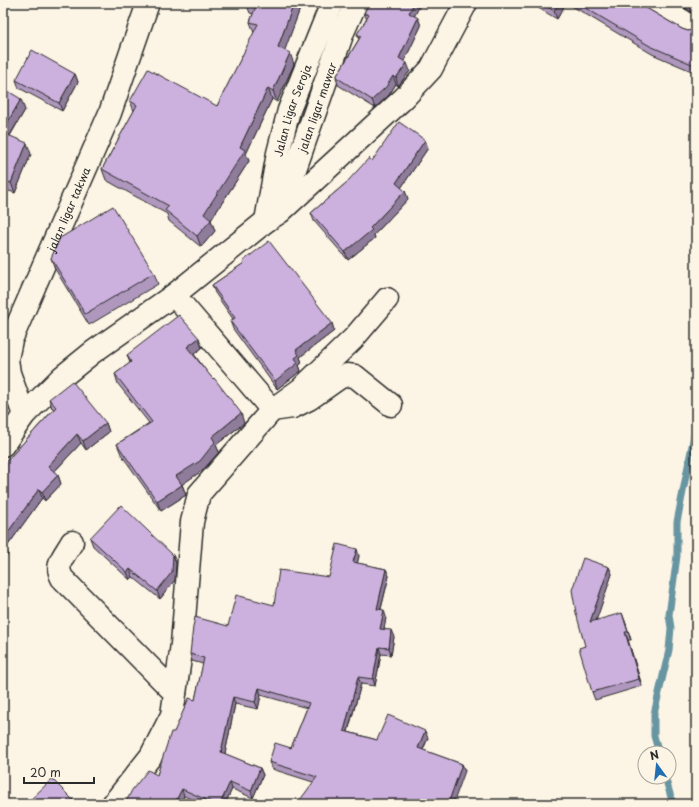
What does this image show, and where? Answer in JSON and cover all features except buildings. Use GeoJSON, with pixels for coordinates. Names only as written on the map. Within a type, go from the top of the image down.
{"type":"FeatureCollection","features":[{"type":"Feature","properties":{"kind":"street","name":"jalan ligar takwa"},"geometry":{"type":"LineString","coordinates":[[24,415],[7,359],[11,340],[110,113],[148,3]]}},
{"type":"Feature","properties":{"kind":"street","name":"Jalan Ligar Seroja"},"geometry":{"type":"LineString","coordinates":[[273,217],[278,152],[289,110],[332,3]]}},
{"type":"Feature","properties":{"kind":"street","name":"jalan ligar mawar"},"geometry":{"type":"LineString","coordinates":[[273,217],[343,32],[356,3]]}},
{"type":"Feature","properties":{"kind":"street"},"geometry":{"type":"LineString","coordinates":[[3,445],[24,415],[62,377],[93,352],[174,295],[273,217],[404,98],[431,69],[466,3]]}},
{"type":"Feature","properties":{"kind":"street"},"geometry":{"type":"LineString","coordinates":[[652,3],[691,26]]}},
{"type":"Feature","properties":{"kind":"street"},"geometry":{"type":"LineString","coordinates":[[174,295],[272,410]]}},
{"type":"Feature","properties":{"kind":"street"},"geometry":{"type":"LineString","coordinates":[[113,804],[151,756],[172,715],[182,644],[192,522],[199,494],[272,410],[301,389],[353,339],[387,299]]}},
{"type":"Feature","properties":{"kind":"street"},"geometry":{"type":"LineString","coordinates":[[272,410],[293,407],[309,399],[339,378],[347,375],[355,376],[391,406]]}},
{"type":"Feature","properties":{"kind":"street"},"geometry":{"type":"LineString","coordinates":[[72,542],[59,565],[59,572],[62,578],[175,693]]}},
{"type":"Feature","properties":{"kind":"waterway"},"geometry":{"type":"LineString","coordinates":[[657,745],[654,736],[654,714],[669,650],[671,628],[669,615],[677,556],[677,522],[696,425]]}},
{"type":"Feature","properties":{"kind":"waterway"},"geometry":{"type":"LineString","coordinates":[[667,785],[673,804]]}}]}
